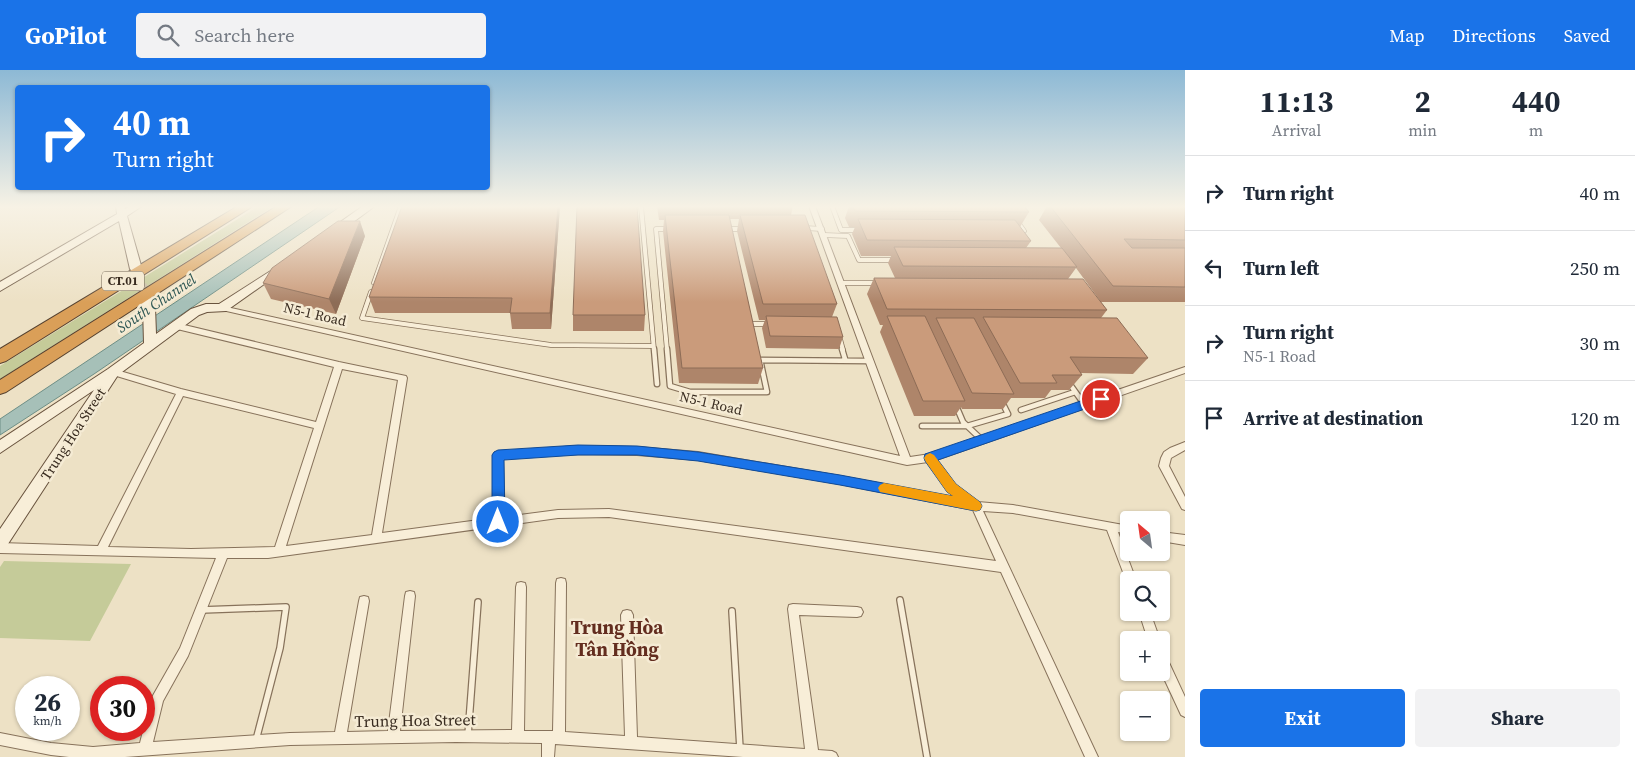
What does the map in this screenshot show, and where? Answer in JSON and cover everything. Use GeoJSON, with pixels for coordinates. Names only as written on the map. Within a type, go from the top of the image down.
{"type":"FeatureCollection","features":[{"type":"Feature","properties":{"kind":"highway","name":"CT.01"},"geometry":{"type":"LineString","coordinates":[[0,356],[194,238]]}},
{"type":"Feature","properties":{"kind":"highway","name":"CT.01"},"geometry":{"type":"LineString","coordinates":[[0,388],[236,238]]}},
{"type":"Feature","properties":{"kind":"street"},"geometry":{"type":"LineString","coordinates":[[0,287],[77,238]]}},
{"type":"Feature","properties":{"kind":"street"},"geometry":{"type":"LineString","coordinates":[[128,238],[136,269]]}},
{"type":"Feature","properties":{"kind":"street"},"geometry":{"type":"LineString","coordinates":[[825,238],[868,361],[907,461]]}},
{"type":"Feature","properties":{"kind":"street"},"geometry":{"type":"LineString","coordinates":[[222,308],[292,260]]}},
{"type":"Feature","properties":{"kind":"street"},"geometry":{"type":"LineString","coordinates":[[147,304],[150,339]]}},
{"type":"Feature","properties":{"kind":"street","name":"Trung Hoa Street"},"geometry":{"type":"LineString","coordinates":[[0,542],[33,496],[113,372],[150,339],[176,326],[200,310],[222,308]]}},
{"type":"Feature","properties":{"kind":"street","name":"N5-1 Road"},"geometry":{"type":"LineString","coordinates":[[222,308],[907,461],[930,458],[1185,370]]}},
{"type":"Feature","properties":{"kind":"street"},"geometry":{"type":"LineString","coordinates":[[176,326],[339,365],[404,378],[376,538]]}},
{"type":"Feature","properties":{"kind":"street"},"geometry":{"type":"LineString","coordinates":[[279,551],[339,365]]}},
{"type":"Feature","properties":{"kind":"street"},"geometry":{"type":"LineString","coordinates":[[0,447],[113,372],[181,392],[319,426]]}},
{"type":"Feature","properties":{"kind":"street"},"geometry":{"type":"LineString","coordinates":[[101,551],[181,392]]}},
{"type":"Feature","properties":{"kind":"street"},"geometry":{"type":"LineString","coordinates":[[1185,446],[1170,451],[1164,459],[1164,466],[1185,506]]}},
{"type":"Feature","properties":{"kind":"street"},"geometry":{"type":"LineString","coordinates":[[498,522],[498,455],[578,450],[637,451],[698,456],[840,480],[976,506],[1013,509],[1120,528]]}},
{"type":"Feature","properties":{"kind":"street"},"geometry":{"type":"LineString","coordinates":[[930,458],[951,488],[976,506],[1002,566],[1092,757]]}},
{"type":"Feature","properties":{"kind":"street"},"geometry":{"type":"LineString","coordinates":[[0,548],[223,555],[279,551],[558,514],[609,513],[1002,566]]}},
{"type":"Feature","properties":{"kind":"street"},"geometry":{"type":"LineString","coordinates":[[1111,527],[1128,571]]}},
{"type":"Feature","properties":{"kind":"street"},"geometry":{"type":"LineString","coordinates":[[1170,538],[1185,540]]}},
{"type":"Feature","properties":{"kind":"street"},"geometry":{"type":"LineString","coordinates":[[145,749],[157,699],[184,652],[223,555]]}},
{"type":"Feature","properties":{"kind":"street"},"geometry":{"type":"LineString","coordinates":[[548,757],[554,737],[561,583]]}},
{"type":"Feature","properties":{"kind":"street"},"geometry":{"type":"LineString","coordinates":[[518,736],[521,587]]}},
{"type":"Feature","properties":{"kind":"street"},"geometry":{"type":"LineString","coordinates":[[393,737],[410,596]]}},
{"type":"Feature","properties":{"kind":"street"},"geometry":{"type":"LineString","coordinates":[[340,738],[364,601]]}},
{"type":"Feature","properties":{"kind":"street"},"geometry":{"type":"LineString","coordinates":[[812,755],[793,609],[857,612]]}},
{"type":"Feature","properties":{"kind":"street"},"geometry":{"type":"LineString","coordinates":[[627,615],[631,742]]}},
{"type":"Feature","properties":{"kind":"street"},"geometry":{"type":"LineString","coordinates":[[1170,678],[1185,711]]}},
{"type":"Feature","properties":{"kind":"street","name":"Trung Hoa Street"},"geometry":{"type":"LineString","coordinates":[[0,739],[49,753],[96,755],[145,749],[158,753],[256,742],[340,738],[518,736],[631,742],[832,757]]}},
{"type":"Feature","properties":{"kind":"lane"},"geometry":{"type":"LineString","coordinates":[[390,238],[362,318],[552,345],[653,346]]}},
{"type":"Feature","properties":{"kind":"lane"},"geometry":{"type":"LineString","coordinates":[[644,238],[657,384]]}},
{"type":"Feature","properties":{"kind":"lane"},"geometry":{"type":"LineString","coordinates":[[657,238],[670,386],[690,392],[767,392],[758,350]]}},
{"type":"Feature","properties":{"kind":"lane"},"geometry":{"type":"LineString","coordinates":[[849,238],[859,260],[898,260]]}},
{"type":"Feature","properties":{"kind":"lane"},"geometry":{"type":"LineString","coordinates":[[841,283],[879,283],[880,286]]}},
{"type":"Feature","properties":{"kind":"lane"},"geometry":{"type":"LineString","coordinates":[[750,314],[754,333]]}},
{"type":"Feature","properties":{"kind":"lane"},"geometry":{"type":"LineString","coordinates":[[752,324],[771,324]]}},
{"type":"Feature","properties":{"kind":"lane"},"geometry":{"type":"LineString","coordinates":[[838,334],[845,359]]}},
{"type":"Feature","properties":{"kind":"lane"},"geometry":{"type":"LineString","coordinates":[[760,360],[845,359],[868,361]]}},
{"type":"Feature","properties":{"kind":"lane"},"geometry":{"type":"LineString","coordinates":[[1063,376],[1084,404]]}},
{"type":"Feature","properties":{"kind":"lane"},"geometry":{"type":"LineString","coordinates":[[1021,410],[1075,392]]}},
{"type":"Feature","properties":{"kind":"lane"},"geometry":{"type":"LineString","coordinates":[[922,426],[967,426],[1008,414],[1000,398]]}},
{"type":"Feature","properties":{"kind":"lane"},"geometry":{"type":"LineString","coordinates":[[955,404],[963,422],[982,440]]}},
{"type":"Feature","properties":{"kind":"lane"},"geometry":{"type":"LineString","coordinates":[[900,600],[927,757]]}},
{"type":"Feature","properties":{"kind":"lane"},"geometry":{"type":"LineString","coordinates":[[468,736],[478,602]]}},
{"type":"Feature","properties":{"kind":"lane"},"geometry":{"type":"LineString","coordinates":[[200,610],[286,607],[280,648],[256,742]]}},
{"type":"Feature","properties":{"kind":"lane"},"geometry":{"type":"LineString","coordinates":[[732,611],[740,750]]}},
{"type":"Feature","properties":{"kind":"green space"},"geometry":{"type":"Polygon","coordinates":[[[207,238],[223,238],[0,379],[0,366],[207,238]]]}},
{"type":"Feature","properties":{"kind":"green space"},"geometry":{"type":"Polygon","coordinates":[[[4,561],[131,564],[90,641],[0,638],[0,567],[4,561]]]}},
{"type":"Feature","properties":{"kind":"water","name":"South Channel"},"geometry":{"type":"Polygon","coordinates":[[[272,238],[294,238],[94,374],[0,435],[0,419],[272,238]]]}},
{"type":"Feature","properties":{"kind":"building"},"geometry":{"type":"Polygon","coordinates":[[[314,238],[353,238],[329,299],[263,283],[272,268],[314,238]]]}},
{"type":"Feature","properties":{"kind":"building"},"geometry":{"type":"Polygon","coordinates":[[[390,238],[556,238],[550,313],[510,313],[512,298],[369,297],[390,238]]]}},
{"type":"Feature","properties":{"kind":"building"},"geometry":{"type":"Polygon","coordinates":[[[576,238],[639,238],[645,315],[573,315],[576,238]]]}},
{"type":"Feature","properties":{"kind":"building"},"geometry":{"type":"Polygon","coordinates":[[[668,238],[734,238],[763,368],[682,368],[668,238]]]}},
{"type":"Feature","properties":{"kind":"building"},"geometry":{"type":"Polygon","coordinates":[[[746,238],[813,238],[837,304],[763,304],[746,238]]]}},
{"type":"Feature","properties":{"kind":"building"},"geometry":{"type":"Polygon","coordinates":[[[866,238],[1029,238],[1031,241],[867,240],[866,238]]]}},
{"type":"Feature","properties":{"kind":"building"},"geometry":{"type":"Polygon","coordinates":[[[1075,238],[1185,238],[1185,240],[1124,239],[1132,248],[1185,248],[1185,287],[1113,286],[1075,238]]]}},
{"type":"Feature","properties":{"kind":"building"},"geometry":{"type":"Polygon","coordinates":[[[894,247],[1062,248],[1077,267],[903,266],[894,247]]]}},
{"type":"Feature","properties":{"kind":"building"},"geometry":{"type":"Polygon","coordinates":[[[874,278],[1083,279],[1107,310],[887,309],[874,278]]]}},
{"type":"Feature","properties":{"kind":"building"},"geometry":{"type":"Polygon","coordinates":[[[766,316],[837,317],[843,337],[770,336],[766,316]]]}},
{"type":"Feature","properties":{"kind":"building"},"geometry":{"type":"Polygon","coordinates":[[[887,316],[925,316],[965,401],[923,401],[887,316]]]}},
{"type":"Feature","properties":{"kind":"building"},"geometry":{"type":"Polygon","coordinates":[[[983,317],[1117,318],[1148,358],[1070,357],[1082,375],[1052,375],[1057,383],[1020,383],[983,317]]]}},
{"type":"Feature","properties":{"kind":"building"},"geometry":{"type":"Polygon","coordinates":[[[936,318],[974,318],[1014,394],[972,393],[936,318]]]}},
{"type":"Feature","properties":{"kind":"tunnel"},"geometry":{"type":"LineString","coordinates":[[136,269],[146,300]]}},
{"type":"Feature","properties":{"kind":"slow traffic"},"geometry":{"type":"LineString","coordinates":[[884,488],[976,506],[951,488],[930,458]]}},
{"type":"Feature","properties":{"kind":"district","name":"Trung Hòa Tân Hồng"},"geometry":{"type":"Point","coordinates":[617,638]}},
{"type":"Feature","properties":{"kind":"route"},"geometry":{"type":"LineString","coordinates":[[498,522],[498,455],[578,450],[637,451],[698,456],[840,480],[976,506],[951,488],[930,458],[1101,399]]}}]}
